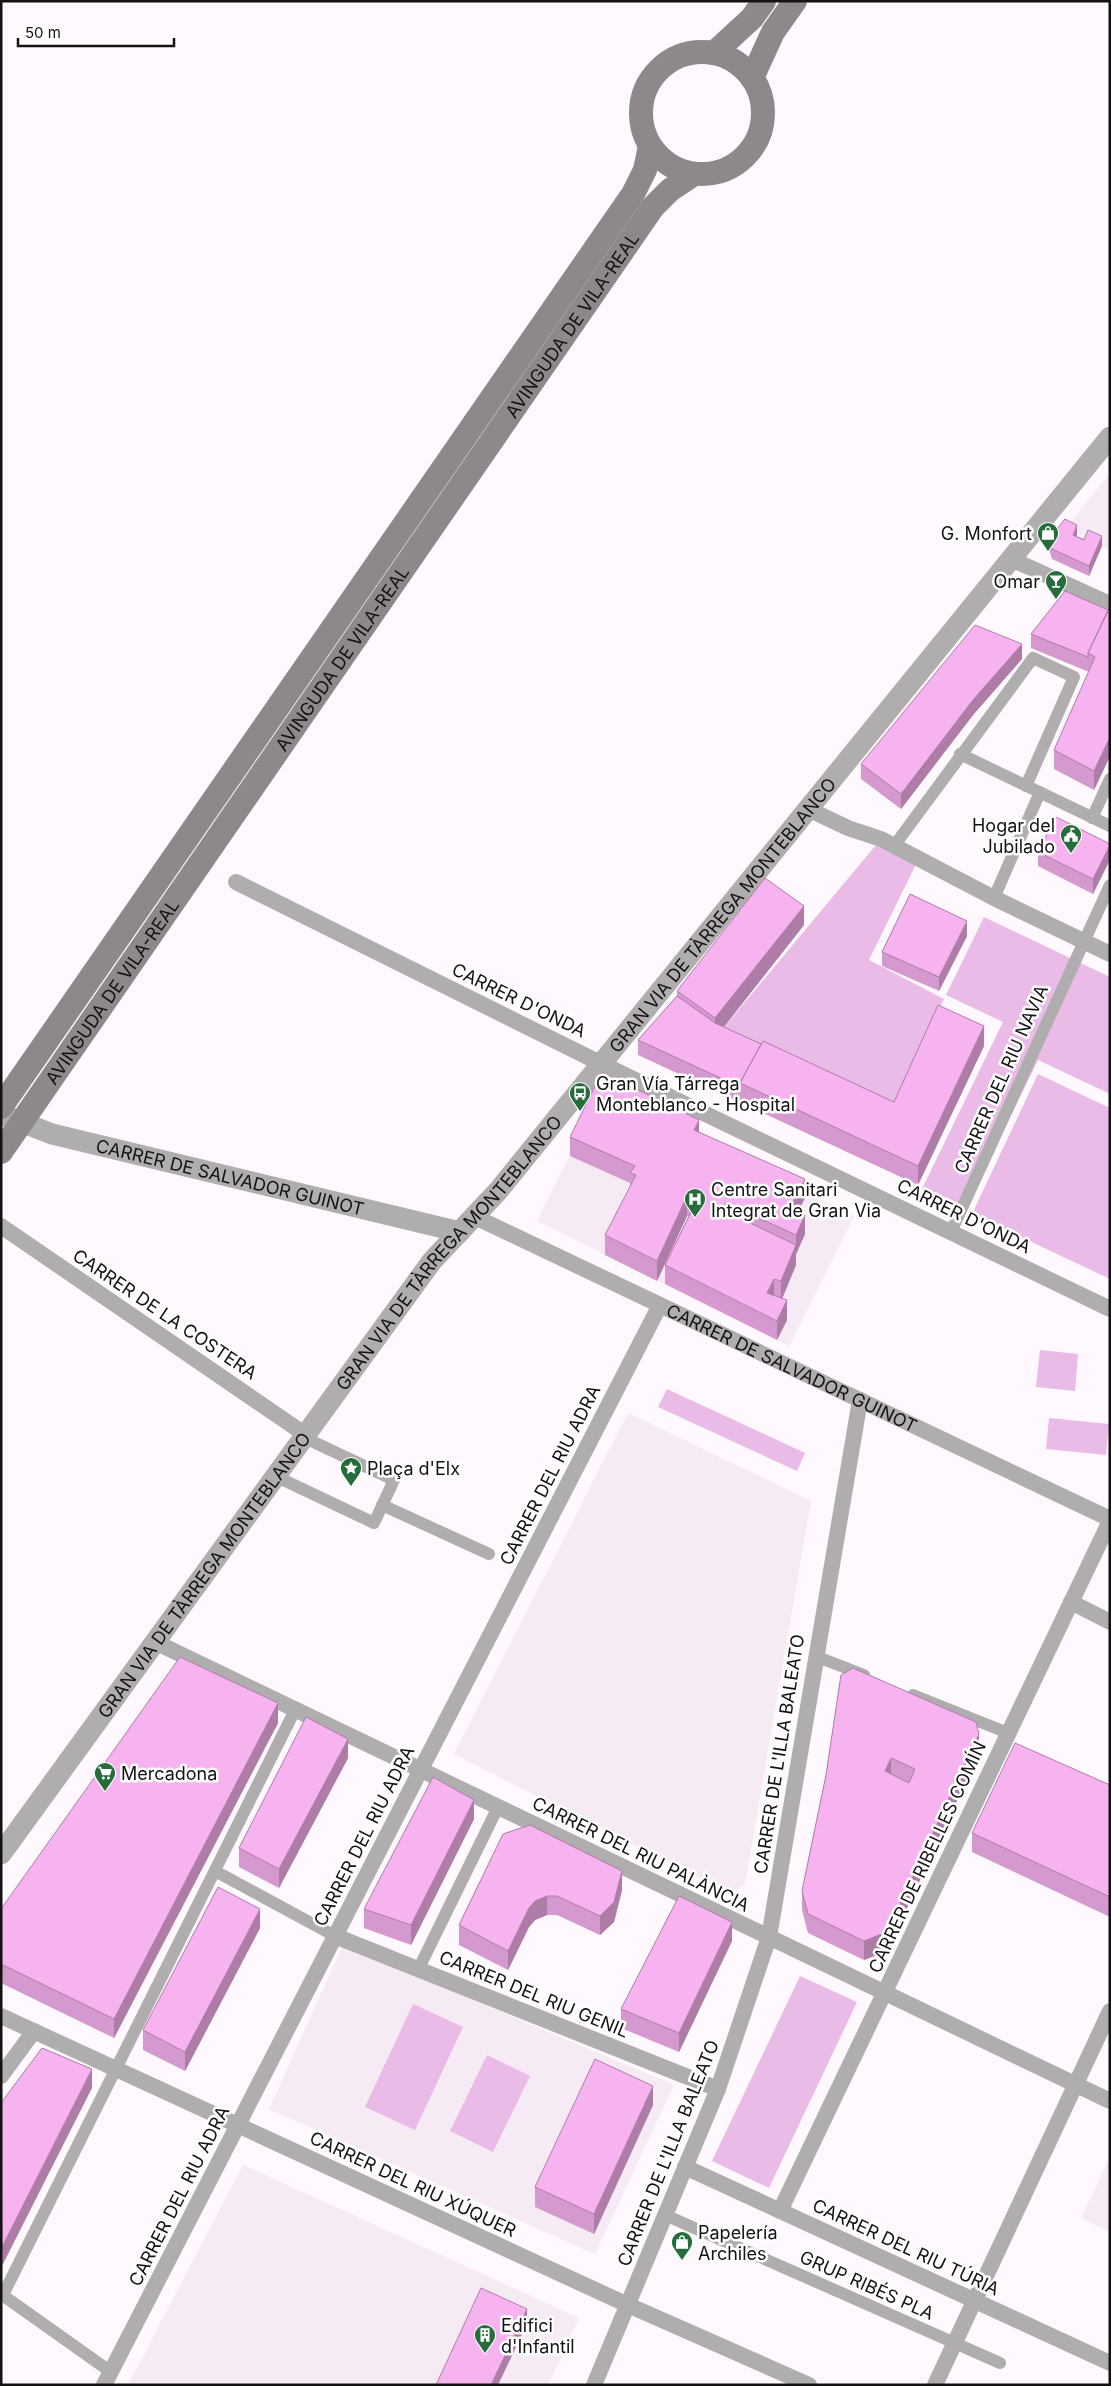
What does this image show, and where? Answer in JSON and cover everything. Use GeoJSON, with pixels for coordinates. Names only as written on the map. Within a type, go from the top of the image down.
{"type":"FeatureCollection","features":[{"type":"Feature","properties":{"kind":"main road"},"geometry":{"type":"LineString","coordinates":[[714,54],[752,18],[764,1]]}},
{"type":"Feature","properties":{"kind":"main road"},"geometry":{"type":"LineString","coordinates":[[752,78],[773,32],[795,1]]}},
{"type":"Feature","properties":{"kind":"main road"},"geometry":{"type":"LineString","coordinates":[[694,53],[714,54],[729,58],[742,67],[752,78],[760,94],[764,110],[762,127],[756,143],[744,158],[730,168],[712,174],[694,174],[677,169],[662,160],[650,146],[644,133],[641,118],[642,103],[648,85],[660,69],[676,58],[694,53]]}},
{"type":"Feature","properties":{"kind":"main road","name":"AVINGUDA DE VILA-REAL"},"geometry":{"type":"LineString","coordinates":[[1,1108],[633,194],[645,170],[650,146]]}},
{"type":"Feature","properties":{"kind":"main road","name":"AVINGUDA DE VILA-REAL"},"geometry":{"type":"LineString","coordinates":[[1,1152],[12,1118],[653,208],[670,190],[694,174]]}},
{"type":"Feature","properties":{"kind":"street","name":"GRAN VIA DE TÀRREGA MONTEBLANCO"},"geometry":{"type":"LineString","coordinates":[[1,1854],[432,1260],[475,1217],[602,1064],[1110,437]]}},
{"type":"Feature","properties":{"kind":"street"},"geometry":{"type":"LineString","coordinates":[[1010,559],[1110,604]]}},
{"type":"Feature","properties":{"kind":"street"},"geometry":{"type":"LineString","coordinates":[[894,846],[960,754],[1033,658],[1074,677],[1026,786]]}},
{"type":"Feature","properties":{"kind":"street"},"geometry":{"type":"LineString","coordinates":[[960,754],[1110,826]]}},
{"type":"Feature","properties":{"kind":"street"},"geometry":{"type":"LineString","coordinates":[[1092,818],[1110,779]]}},
{"type":"Feature","properties":{"kind":"street"},"geometry":{"type":"LineString","coordinates":[[994,898],[1040,792]]}},
{"type":"Feature","properties":{"kind":"street"},"geometry":{"type":"LineString","coordinates":[[808,809],[848,828],[894,846],[994,898],[1110,954]]}},
{"type":"Feature","properties":{"kind":"street","name":"CARRER D'ONDA"},"geometry":{"type":"LineString","coordinates":[[236,882],[602,1064],[1110,1309]]}},
{"type":"Feature","properties":{"kind":"street","name":"CARRER DEL RIU NAVIA"},"geometry":{"type":"LineString","coordinates":[[951,1232],[1110,885]]}},
{"type":"Feature","properties":{"kind":"street","name":"CARRER DE SALVADOR GUINOT"},"geometry":{"type":"LineString","coordinates":[[12,1118],[52,1134],[460,1232]]}},
{"type":"Feature","properties":{"kind":"street","name":"CARRER DE SALVADOR GUINOT"},"geometry":{"type":"LineString","coordinates":[[475,1217],[1110,1520]]}},
{"type":"Feature","properties":{"kind":"street","name":"CARRER DE LA COSTERA"},"geometry":{"type":"LineString","coordinates":[[1,1226],[304,1436]]}},
{"type":"Feature","properties":{"kind":"street","name":"CARRER DEL RIU ADRA"},"geometry":{"type":"LineString","coordinates":[[108,2378],[660,1305]]}},
{"type":"Feature","properties":{"kind":"street","name":"CARRER DE L'ILLA BALEATO"},"geometry":{"type":"LineString","coordinates":[[594,2385],[718,2089],[769,1937],[815,1656],[860,1400]]}},
{"type":"Feature","properties":{"kind":"street"},"geometry":{"type":"LineString","coordinates":[[275,1476],[374,1523],[394,1480],[304,1436]]}},
{"type":"Feature","properties":{"kind":"street"},"geometry":{"type":"LineString","coordinates":[[382,1505],[489,1554]]}},
{"type":"Feature","properties":{"kind":"street","name":"CARRER DE RIBELLES COMÍN"},"geometry":{"type":"LineString","coordinates":[[780,2211],[1110,1520]]}},
{"type":"Feature","properties":{"kind":"street"},"geometry":{"type":"LineString","coordinates":[[1071,1602],[1110,1622]]}},
{"type":"Feature","properties":{"kind":"street","name":"CARRER DEL RIU PALÀNCIA"},"geometry":{"type":"LineString","coordinates":[[155,1642],[1110,2101]]}},
{"type":"Feature","properties":{"kind":"street"},"geometry":{"type":"LineString","coordinates":[[815,1656],[880,1682]]}},
{"type":"Feature","properties":{"kind":"street"},"geometry":{"type":"LineString","coordinates":[[898,1689],[1008,1733]]}},
{"type":"Feature","properties":{"kind":"street"},"geometry":{"type":"LineString","coordinates":[[108,2378],[2,2295],[295,1710]]}},
{"type":"Feature","properties":{"kind":"street"},"geometry":{"type":"LineString","coordinates":[[418,1970],[498,1807]]}},
{"type":"Feature","properties":{"kind":"street"},"geometry":{"type":"LineString","coordinates":[[215,1871],[335,1936]]}},
{"type":"Feature","properties":{"kind":"street","name":"CARRER DEL RIU GENIL"},"geometry":{"type":"LineString","coordinates":[[335,1936],[718,2089]]}},
{"type":"Feature","properties":{"kind":"street"},"geometry":{"type":"LineString","coordinates":[[935,2385],[1110,2011]]}},
{"type":"Feature","properties":{"kind":"street","name":"CARRER DEL RIU XÚQUER"},"geometry":{"type":"LineString","coordinates":[[1,2016],[628,2305],[809,2385]]}},
{"type":"Feature","properties":{"kind":"street"},"geometry":{"type":"LineString","coordinates":[[1,2076],[34,2031]]}},
{"type":"Feature","properties":{"kind":"street","name":"CARRER DEL RIU TÚRIA"},"geometry":{"type":"LineString","coordinates":[[685,2166],[1110,2363]]}},
{"type":"Feature","properties":{"kind":"street","name":"GRUP RIBÉS PLA"},"geometry":{"type":"LineString","coordinates":[[665,2215],[1000,2363]]}},
{"type":"Feature","properties":{"kind":"shaded area"},"geometry":{"type":"Polygon","coordinates":[[[1110,473],[1110,550],[1065,529],[1110,473]]]}},
{"type":"Feature","properties":{"kind":"shaded area"},"geometry":{"type":"Polygon","coordinates":[[[881,839],[919,858],[869,960],[944,999],[888,1118],[715,1038],[881,839]]]}},
{"type":"Feature","properties":{"kind":"shaded area"},"geometry":{"type":"Polygon","coordinates":[[[984,917],[1110,977],[1110,1094],[1038,1060],[963,1214],[920,1193],[1003,1022],[946,995],[984,917]]]}},
{"type":"Feature","properties":{"kind":"shaded area"},"geometry":{"type":"Polygon","coordinates":[[[1038,1074],[1110,1108],[1110,1279],[972,1214],[1038,1074]]]}},
{"type":"Feature","properties":{"kind":"shaded area","name":"Centre Sanitari Integrat de Gran Via"},"geometry":{"type":"Polygon","coordinates":[[[602,1091],[854,1216],[789,1346],[537,1221],[602,1091]]]}},
{"type":"Feature","properties":{"kind":"shaded area"},"geometry":{"type":"Polygon","coordinates":[[[1040,1350],[1078,1354],[1075,1391],[1036,1387],[1040,1350]]]}},
{"type":"Feature","properties":{"kind":"shaded area"},"geometry":{"type":"Polygon","coordinates":[[[667,1389],[805,1453],[797,1471],[658,1407],[667,1389]]]}},
{"type":"Feature","properties":{"kind":"shaded area"},"geometry":{"type":"Polygon","coordinates":[[[628,1413],[811,1501],[745,1884],[729,1893],[454,1754],[628,1413]]]}},
{"type":"Feature","properties":{"kind":"shaded area"},"geometry":{"type":"Polygon","coordinates":[[[1049,1418],[1109,1424],[1106,1455],[1046,1449],[1049,1418]]]}},
{"type":"Feature","properties":{"kind":"shaded area"},"geometry":{"type":"Polygon","coordinates":[[[343,1945],[674,2085],[595,2254],[269,2109],[343,1945]]]}},
{"type":"Feature","properties":{"kind":"shaded area"},"geometry":{"type":"Polygon","coordinates":[[[800,1976],[857,2002],[769,2188],[712,2161],[800,1976]]]}},
{"type":"Feature","properties":{"kind":"shaded area"},"geometry":{"type":"Polygon","coordinates":[[[413,2004],[463,2027],[415,2130],[365,2107],[413,2004]]]}},
{"type":"Feature","properties":{"kind":"shaded area"},"geometry":{"type":"Polygon","coordinates":[[[487,2055],[530,2076],[493,2152],[450,2131],[487,2055]]]}},
{"type":"Feature","properties":{"kind":"shaded area"},"geometry":{"type":"Polygon","coordinates":[[[1110,2157],[1110,2232],[1081,2218],[1110,2157]]]}},
{"type":"Feature","properties":{"kind":"shaded area"},"geometry":{"type":"Polygon","coordinates":[[[243,2165],[579,2318],[548,2385],[128,2385],[243,2165]]]}},
{"type":"Feature","properties":{"kind":"building"},"geometry":{"type":"Polygon","coordinates":[[[1065,519],[1077,525],[1073,535],[1084,540],[1088,530],[1102,536],[1089,566],[1052,549],[1049,539],[1065,519]]]}},
{"type":"Feature","properties":{"kind":"building"},"geometry":{"type":"Polygon","coordinates":[[[1065,591],[1108,610],[1088,653],[1088,657],[1031,634],[1065,591]]]}},
{"type":"Feature","properties":{"kind":"building"},"geometry":{"type":"Polygon","coordinates":[[[1110,607],[1110,737],[1094,771],[1054,750],[1095,657],[1088,653],[1110,607]]]}},
{"type":"Feature","properties":{"kind":"building"},"geometry":{"type":"Polygon","coordinates":[[[975,625],[1022,644],[973,700],[901,794],[861,764],[975,625]]]}},
{"type":"Feature","properties":{"kind":"building"},"geometry":{"type":"Polygon","coordinates":[[[1056,817],[1110,844],[1093,879],[1038,852],[1056,817]]]}},
{"type":"Feature","properties":{"kind":"building"},"geometry":{"type":"Polygon","coordinates":[[[765,878],[804,906],[715,1018],[677,991],[765,878]]]}},
{"type":"Feature","properties":{"kind":"building"},"geometry":{"type":"Polygon","coordinates":[[[910,894],[967,921],[939,977],[882,952],[910,894]]]}},
{"type":"Feature","properties":{"kind":"building"},"geometry":{"type":"Polygon","coordinates":[[[677,996],[715,1023],[761,1044],[740,1083],[740,1087],[638,1040],[677,996]]]}},
{"type":"Feature","properties":{"kind":"building"},"geometry":{"type":"Polygon","coordinates":[[[938,1005],[984,1026],[918,1166],[740,1083],[763,1041],[894,1102],[938,1005]]]}},
{"type":"Feature","properties":{"kind":"building"},"geometry":{"type":"Polygon","coordinates":[[[602,1072],[699,1120],[694,1130],[805,1179],[790,1208],[805,1215],[796,1235],[726,1203],[721,1209],[796,1245],[781,1281],[774,1279],[767,1293],[787,1300],[777,1321],[665,1265],[697,1200],[687,1196],[657,1261],[605,1235],[636,1175],[630,1173],[635,1166],[570,1137],[602,1072]]]}},
{"type":"Feature","properties":{"kind":"building"},"geometry":{"type":"Polygon","coordinates":[[[180,1657],[278,1703],[114,2019],[1,1964],[1,1909],[180,1657]]]}},
{"type":"Feature","properties":{"kind":"building"},"geometry":{"type":"Polygon","coordinates":[[[853,1668],[976,1722],[979,1734],[887,1932],[864,1941],[808,1914],[802,1891],[826,1775],[841,1675],[853,1668]],[[891,1758],[885,1771],[909,1783],[915,1769],[891,1758]]]}},
{"type":"Feature","properties":{"kind":"building"},"geometry":{"type":"Polygon","coordinates":[[[306,1717],[348,1739],[279,1869],[239,1848],[306,1717]]]}},
{"type":"Feature","properties":{"kind":"building"},"geometry":{"type":"Polygon","coordinates":[[[1015,1743],[1110,1785],[1110,1897],[972,1833],[1015,1743]]]}},
{"type":"Feature","properties":{"kind":"building"},"geometry":{"type":"Polygon","coordinates":[[[433,1777],[474,1800],[411,1925],[364,1909],[433,1777]]]}},
{"type":"Feature","properties":{"kind":"building"},"geometry":{"type":"Polygon","coordinates":[[[530,1825],[622,1871],[614,1902],[600,1916],[557,1896],[547,1896],[535,1901],[529,1908],[508,1951],[459,1925],[503,1834],[530,1825]]]}},
{"type":"Feature","properties":{"kind":"building"},"geometry":{"type":"Polygon","coordinates":[[[218,1887],[260,1909],[185,2052],[143,2030],[218,1887]]]}},
{"type":"Feature","properties":{"kind":"building"},"geometry":{"type":"Polygon","coordinates":[[[679,1896],[732,1922],[679,2033],[621,2009],[679,1896]]]}},
{"type":"Feature","properties":{"kind":"building"},"geometry":{"type":"Polygon","coordinates":[[[42,2048],[92,2069],[2,2247],[1,2103],[42,2048]]]}},
{"type":"Feature","properties":{"kind":"building"},"geometry":{"type":"Polygon","coordinates":[[[595,2059],[653,2086],[594,2214],[535,2187],[595,2059]]]}},
{"type":"Feature","properties":{"kind":"building","name":"Edifici d'Infantil"},"geometry":{"type":"Polygon","coordinates":[[[481,2288],[527,2309],[491,2385],[436,2385],[481,2288]]]}},
{"type":"Feature","properties":{"kind":"place","name":"G. Monfort"},"geometry":{"type":"Point","coordinates":[1048,552]}},
{"type":"Feature","properties":{"kind":"place","name":"Omar"},"geometry":{"type":"Point","coordinates":[1056,600]}},
{"type":"Feature","properties":{"kind":"place","name":"Hogar del Jubilado"},"geometry":{"type":"Point","coordinates":[1071,854]}},
{"type":"Feature","properties":{"kind":"place","name":"Gran Vía Tárrega Monteblanco - Hospital"},"geometry":{"type":"Point","coordinates":[580,1112]}},
{"type":"Feature","properties":{"kind":"place","name":"Centre Sanitari Integrat de Gran Via"},"geometry":{"type":"Point","coordinates":[695,1218]}},
{"type":"Feature","properties":{"kind":"place","name":"Plaça d'Elx"},"geometry":{"type":"Point","coordinates":[351,1487]}},
{"type":"Feature","properties":{"kind":"place","name":"Mercadona"},"geometry":{"type":"Point","coordinates":[105,1792]}},
{"type":"Feature","properties":{"kind":"place","name":"Papelería Archiles"},"geometry":{"type":"Point","coordinates":[682,2261]}},
{"type":"Feature","properties":{"kind":"place","name":"Edifici d'Infantil"},"geometry":{"type":"Point","coordinates":[485,2354]}}]}
